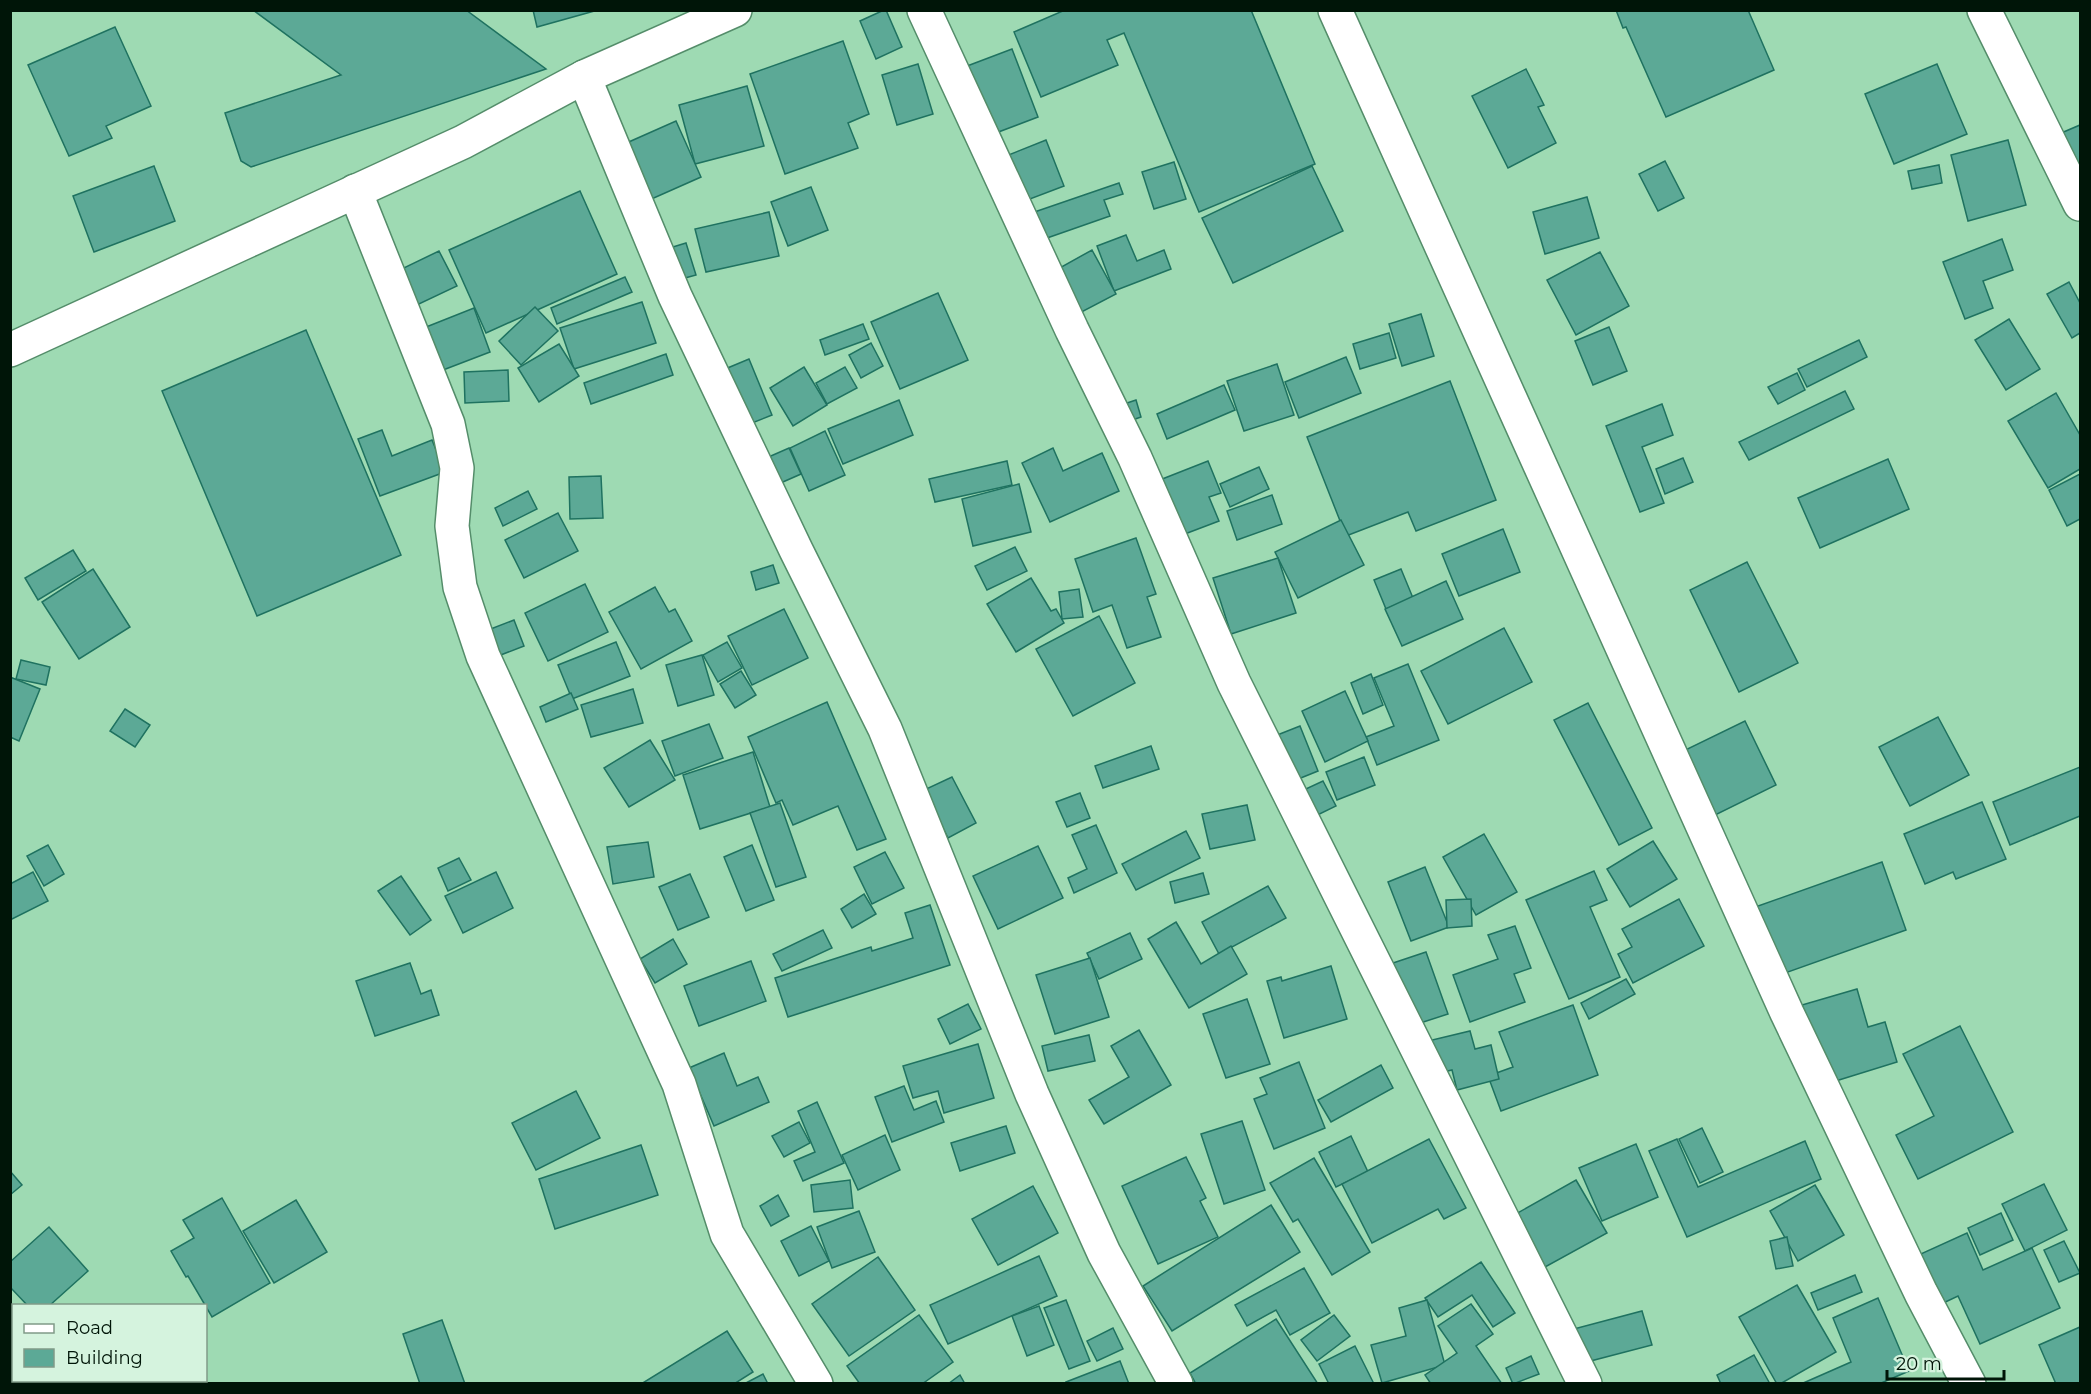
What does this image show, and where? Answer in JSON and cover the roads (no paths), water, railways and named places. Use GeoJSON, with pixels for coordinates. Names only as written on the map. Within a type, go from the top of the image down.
{"type":"FeatureCollection","features":[{"type":"Feature","properties":{"kind":"street"},"geometry":{"type":"LineString","coordinates":[[10,350],[463,142],[584,77],[735,10]]}},
{"type":"Feature","properties":{"kind":"street"},"geometry":{"type":"LineString","coordinates":[[924,10],[1072,330],[1135,458],[1234,683],[1585,1383]]}},
{"type":"Feature","properties":{"kind":"street"},"geometry":{"type":"LineString","coordinates":[[1335,10],[1788,1013],[1921,1293],[1969,1383]]}},
{"type":"Feature","properties":{"kind":"street"},"geometry":{"type":"LineString","coordinates":[[1984,10],[2080,204]]}},
{"type":"Feature","properties":{"kind":"street"},"geometry":{"type":"LineString","coordinates":[[584,77],[675,296],[796,550],[885,729],[1032,1094],[1104,1253],[1176,1383]]}},
{"type":"Feature","properties":{"kind":"street"},"geometry":{"type":"LineString","coordinates":[[355,191],[447,423],[457,468],[452,526],[460,587],[483,656],[680,1084],[728,1234],[816,1383]]}}]}
